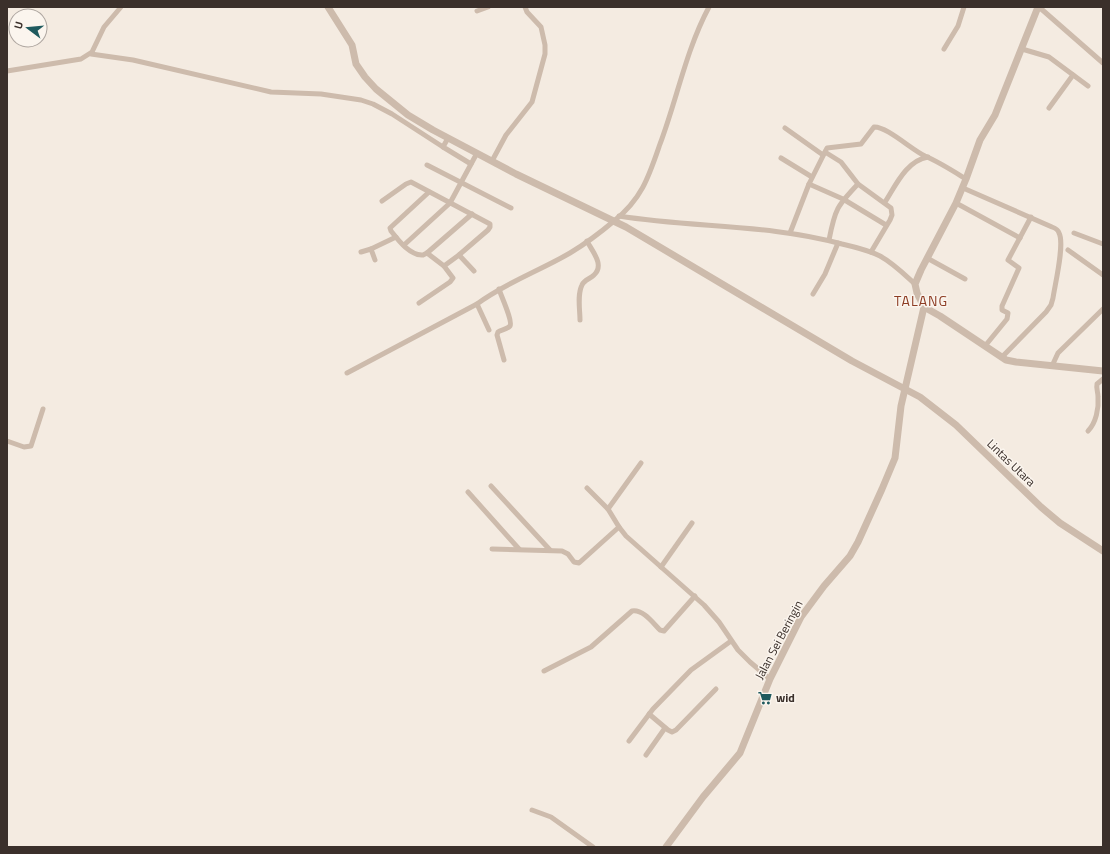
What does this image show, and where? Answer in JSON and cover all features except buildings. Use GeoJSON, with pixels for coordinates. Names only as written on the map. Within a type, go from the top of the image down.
{"type":"FeatureCollection","features":[{"type":"Feature","properties":{"kind":"street"},"geometry":{"type":"LineString","coordinates":[[91,54],[104,27],[121,7]]}},
{"type":"Feature","properties":{"kind":"street","name":"Lintas Utara"},"geometry":{"type":"LineString","coordinates":[[328,7],[352,45],[356,64],[376,89],[408,115],[448,138],[556,194],[617,219],[852,361],[920,397],[956,425],[1041,507],[1060,522],[1103,551]]}},
{"type":"Feature","properties":{"kind":"street"},"geometry":{"type":"LineString","coordinates":[[477,11],[488,7]]}},
{"type":"Feature","properties":{"kind":"street"},"geometry":{"type":"LineString","coordinates":[[492,161],[506,135],[532,102],[545,54],[545,45],[541,27],[527,12],[525,7]]}},
{"type":"Feature","properties":{"kind":"street"},"geometry":{"type":"LineString","coordinates":[[347,373],[477,304],[499,289],[570,253],[617,219],[637,198],[648,178],[672,112],[698,26],[708,7]]}},
{"type":"Feature","properties":{"kind":"street"},"geometry":{"type":"LineString","coordinates":[[944,49],[958,26],[964,7]]}},
{"type":"Feature","properties":{"kind":"street"},"geometry":{"type":"LineString","coordinates":[[1103,63],[1038,7],[995,114],[980,140],[963,188],[927,258],[916,284],[917,293],[924,308],[1002,357],[1016,362],[1103,371]]}},
{"type":"Feature","properties":{"kind":"street"},"geometry":{"type":"LineString","coordinates":[[1022,49],[1049,57],[1088,86]]}},
{"type":"Feature","properties":{"kind":"street"},"geometry":{"type":"LineString","coordinates":[[7,71],[81,59],[91,54],[134,60],[271,92],[321,94],[361,100],[374,104],[392,114],[471,164]]}},
{"type":"Feature","properties":{"kind":"street"},"geometry":{"type":"LineString","coordinates":[[1049,108],[1073,75]]}},
{"type":"Feature","properties":{"kind":"street"},"geometry":{"type":"LineString","coordinates":[[790,233],[812,177],[827,148],[861,144],[872,129],[876,127],[966,179]]}},
{"type":"Feature","properties":{"kind":"street"},"geometry":{"type":"LineString","coordinates":[[785,128],[841,162],[858,184],[885,202],[891,208],[892,215],[871,252]]}},
{"type":"Feature","properties":{"kind":"street"},"geometry":{"type":"LineString","coordinates":[[443,147],[448,138]]}},
{"type":"Feature","properties":{"kind":"street"},"geometry":{"type":"LineString","coordinates":[[404,245],[450,202],[477,153]]}},
{"type":"Feature","properties":{"kind":"street"},"geometry":{"type":"LineString","coordinates":[[885,202],[904,173],[922,158],[928,157]]}},
{"type":"Feature","properties":{"kind":"street"},"geometry":{"type":"LineString","coordinates":[[781,158],[812,177]]}},
{"type":"Feature","properties":{"kind":"street"},"geometry":{"type":"LineString","coordinates":[[427,165],[511,208]]}},
{"type":"Feature","properties":{"kind":"street"},"geometry":{"type":"LineString","coordinates":[[382,201],[409,182],[488,222],[490,227],[459,255],[444,266]]}},
{"type":"Feature","properties":{"kind":"street"},"geometry":{"type":"LineString","coordinates":[[809,184],[843,200],[886,225]]}},
{"type":"Feature","properties":{"kind":"street"},"geometry":{"type":"LineString","coordinates":[[829,240],[835,212],[843,200],[858,184]]}},
{"type":"Feature","properties":{"kind":"street"},"geometry":{"type":"LineString","coordinates":[[963,188],[1031,217],[1058,230],[1060,234],[1061,248],[1053,298],[1050,305],[1046,312],[1002,357]]}},
{"type":"Feature","properties":{"kind":"street"},"geometry":{"type":"LineString","coordinates":[[429,192],[390,227],[390,230],[396,237],[415,254],[420,255],[427,253],[472,214]]}},
{"type":"Feature","properties":{"kind":"street"},"geometry":{"type":"LineString","coordinates":[[956,203],[1020,238]]}},
{"type":"Feature","properties":{"kind":"street"},"geometry":{"type":"LineString","coordinates":[[985,346],[1008,319],[1008,313],[1002,310],[1002,306],[1019,268],[1008,260],[1031,217]]}},
{"type":"Feature","properties":{"kind":"street"},"geometry":{"type":"LineString","coordinates":[[617,219],[752,228],[829,240],[871,252],[888,261],[916,284]]}},
{"type":"Feature","properties":{"kind":"street"},"geometry":{"type":"LineString","coordinates":[[1074,233],[1103,244]]}},
{"type":"Feature","properties":{"kind":"street"},"geometry":{"type":"LineString","coordinates":[[361,252],[396,237]]}},
{"type":"Feature","properties":{"kind":"street"},"geometry":{"type":"LineString","coordinates":[[580,320],[580,295],[582,286],[584,282],[596,273],[598,267],[598,262],[587,241]]}},
{"type":"Feature","properties":{"kind":"street"},"geometry":{"type":"LineString","coordinates":[[813,294],[825,274],[838,242]]}},
{"type":"Feature","properties":{"kind":"street"},"geometry":{"type":"LineString","coordinates":[[371,249],[375,260]]}},
{"type":"Feature","properties":{"kind":"street"},"geometry":{"type":"LineString","coordinates":[[1068,250],[1103,275]]}},
{"type":"Feature","properties":{"kind":"street"},"geometry":{"type":"LineString","coordinates":[[419,303],[452,280],[452,276],[444,266],[427,253]]}},
{"type":"Feature","properties":{"kind":"street"},"geometry":{"type":"LineString","coordinates":[[459,255],[474,271]]}},
{"type":"Feature","properties":{"kind":"street"},"geometry":{"type":"LineString","coordinates":[[927,258],[965,279]]}},
{"type":"Feature","properties":{"kind":"street"},"geometry":{"type":"LineString","coordinates":[[1097,270],[1103,270]]}},
{"type":"Feature","properties":{"kind":"street"},"geometry":{"type":"LineString","coordinates":[[499,289],[510,324],[508,328],[498,332],[497,335],[504,360]]}},
{"type":"Feature","properties":{"kind":"street"},"geometry":{"type":"LineString","coordinates":[[477,304],[489,330]]}},
{"type":"Feature","properties":{"kind":"street","name":"Jalan Sei Beringin"},"geometry":{"type":"LineString","coordinates":[[666,847],[703,797],[740,753],[770,679],[788,642],[808,607],[850,556],[858,542],[893,463],[897,447],[901,406],[924,308]]}},
{"type":"Feature","properties":{"kind":"street"},"geometry":{"type":"LineString","coordinates":[[1052,366],[1058,353],[1103,309]]}},
{"type":"Feature","properties":{"kind":"street"},"geometry":{"type":"LineString","coordinates":[[1088,431],[1097,411],[1097,384],[1103,379]]}},
{"type":"Feature","properties":{"kind":"street"},"geometry":{"type":"LineString","coordinates":[[7,441],[24,447],[31,446],[43,409]]}},
{"type":"Feature","properties":{"kind":"street"},"geometry":{"type":"LineString","coordinates":[[608,509],[641,463]]}},
{"type":"Feature","properties":{"kind":"street"},"geometry":{"type":"LineString","coordinates":[[491,486],[550,550]]}},
{"type":"Feature","properties":{"kind":"street"},"geometry":{"type":"LineString","coordinates":[[587,488],[608,509],[626,536],[713,614],[731,641],[744,656],[770,679]]}},
{"type":"Feature","properties":{"kind":"street"},"geometry":{"type":"LineString","coordinates":[[468,492],[519,549]]}},
{"type":"Feature","properties":{"kind":"street"},"geometry":{"type":"LineString","coordinates":[[661,567],[692,523]]}},
{"type":"Feature","properties":{"kind":"street"},"geometry":{"type":"LineString","coordinates":[[492,548],[550,550],[564,552],[574,562],[579,563],[619,527]]}},
{"type":"Feature","properties":{"kind":"street"},"geometry":{"type":"LineString","coordinates":[[544,671],[591,647],[632,611],[642,613],[660,630],[664,631],[694,596]]}},
{"type":"Feature","properties":{"kind":"street"},"geometry":{"type":"LineString","coordinates":[[629,741],[649,714],[691,670],[731,641]]}},
{"type":"Feature","properties":{"kind":"street"},"geometry":{"type":"LineString","coordinates":[[649,714],[672,732],[676,730],[716,689]]}},
{"type":"Feature","properties":{"kind":"street"},"geometry":{"type":"LineString","coordinates":[[646,755],[665,728]]}},
{"type":"Feature","properties":{"kind":"street"},"geometry":{"type":"LineString","coordinates":[[532,810],[551,817],[593,847]]}},
{"type":"Feature","properties":{"kind":"place","name":"wid"},"geometry":{"type":"Point","coordinates":[765,698]}},
{"type":"Feature","properties":{"kind":"district","name":"TALANG"},"geometry":{"type":"Point","coordinates":[921,301]}}]}
